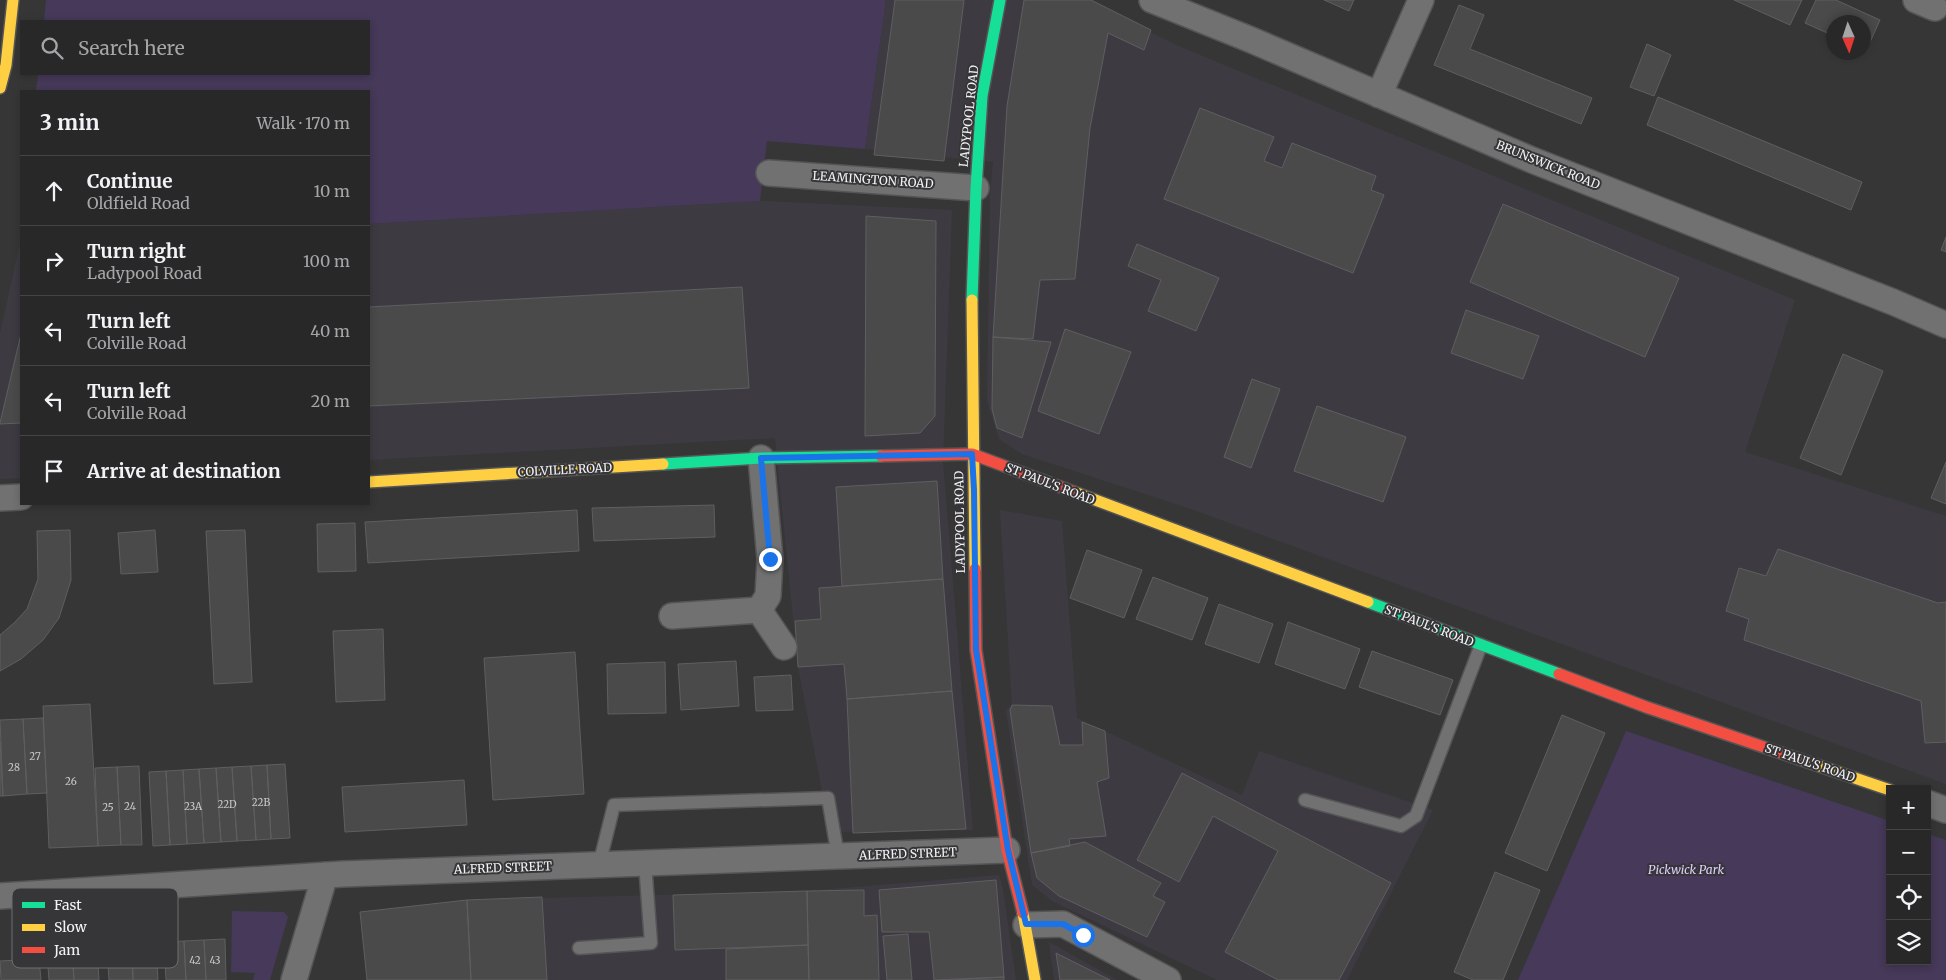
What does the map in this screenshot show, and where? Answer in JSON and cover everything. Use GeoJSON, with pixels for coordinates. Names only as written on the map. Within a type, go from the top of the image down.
{"type":"FeatureCollection","features":[{"type":"Feature","properties":{"kind":"street"},"geometry":{"type":"LineString","coordinates":[[0,88],[6,65],[13,0]]}},
{"type":"Feature","properties":{"kind":"street","name":"LADYPOOL ROAD"},"geometry":{"type":"LineString","coordinates":[[1000,0],[982,96],[976,188],[971,321],[976,650],[1008,850],[1026,924],[1035,980]]}},
{"type":"Feature","properties":{"kind":"street","name":"BRUNSWICK ROAD"},"geometry":{"type":"LineString","coordinates":[[1152,0],[1249,39],[1532,160],[1946,324]]}},
{"type":"Feature","properties":{"kind":"street"},"geometry":{"type":"LineString","coordinates":[[1379,94],[1421,0]]}},
{"type":"Feature","properties":{"kind":"street","name":"LEAMINGTON ROAD"},"geometry":{"type":"LineString","coordinates":[[769,173],[976,188]]}},
{"type":"Feature","properties":{"kind":"street","name":"COLVILLE ROAD"},"geometry":{"type":"LineString","coordinates":[[370,482],[761,458],[972,454]]}},
{"type":"Feature","properties":{"kind":"street","name":"ST PAUL'S ROAD"},"geometry":{"type":"LineString","coordinates":[[972,454],[1646,707],[1886,789]]}},
{"type":"Feature","properties":{"kind":"street"},"geometry":{"type":"LineString","coordinates":[[759,610],[768,596],[770,559],[761,458]]}},
{"type":"Feature","properties":{"kind":"street"},"geometry":{"type":"LineString","coordinates":[[0,498],[20,498]]}},
{"type":"Feature","properties":{"kind":"street"},"geometry":{"type":"LineString","coordinates":[[672,616],[759,610]]}},
{"type":"Feature","properties":{"kind":"street"},"geometry":{"type":"LineString","coordinates":[[759,610],[784,647]]}},
{"type":"Feature","properties":{"kind":"street"},"geometry":{"type":"LineString","coordinates":[[1931,804],[1946,810]]}},
{"type":"Feature","properties":{"kind":"street","name":"ALFRED STREET"},"geometry":{"type":"LineString","coordinates":[[124,888],[325,875],[1008,850]]}},
{"type":"Feature","properties":{"kind":"street"},"geometry":{"type":"LineString","coordinates":[[294,980],[325,875]]}},
{"type":"Feature","properties":{"kind":"street"},"geometry":{"type":"LineString","coordinates":[[1026,924],[1063,924],[1168,980]]}},
{"type":"Feature","properties":{"kind":"lane"},"geometry":{"type":"LineString","coordinates":[[1305,800],[1401,826],[1416,816],[1481,645]]}},
{"type":"Feature","properties":{"kind":"lane"},"geometry":{"type":"LineString","coordinates":[[599,865],[614,805],[828,798],[838,856]]}},
{"type":"Feature","properties":{"kind":"lane"},"geometry":{"type":"LineString","coordinates":[[579,948],[651,943],[645,863]]}},
{"type":"Feature","properties":{"kind":"shaded area"},"geometry":{"type":"Polygon","coordinates":[[[886,0],[1084,0],[1183,48],[1795,300],[1745,452],[1946,516],[1946,784],[1191,509],[1022,454],[999,439],[987,401],[990,195],[993,162],[865,149],[886,0]]]}},
{"type":"Feature","properties":{"kind":"shaded area"},"geometry":{"type":"Polygon","coordinates":[[[760,201],[952,210],[943,461],[973,830],[830,832],[798,667],[775,438],[370,460],[370,224],[760,201]]]}},
{"type":"Feature","properties":{"kind":"shaded area"},"geometry":{"type":"Polygon","coordinates":[[[20,243],[20,478],[0,479],[0,333],[20,243]]]}},
{"type":"Feature","properties":{"kind":"shaded area"},"geometry":{"type":"Polygon","coordinates":[[[1000,510],[1062,521],[1077,718],[1242,795],[1259,751],[1433,810],[1347,980],[1217,980],[1052,901],[1032,885],[1006,710],[1012,705],[1000,510]]]}},
{"type":"Feature","properties":{"kind":"shaded area"},"geometry":{"type":"Polygon","coordinates":[[[999,875],[1003,889],[1016,980],[367,980],[360,912],[467,900],[807,891],[999,875]]]}},
{"type":"Feature","properties":{"kind":"shaded area"},"geometry":{"type":"Polygon","coordinates":[[[1049,942],[1117,980],[1054,980],[1049,942]]]}},
{"type":"Feature","properties":{"kind":"green space"},"geometry":{"type":"Polygon","coordinates":[[[46,0],[886,0],[865,149],[767,141],[760,201],[370,224],[370,90],[36,90],[38,75],[370,75],[370,20],[44,20],[46,0]]]}},
{"type":"Feature","properties":{"kind":"green space","name":"Pickwick Park"},"geometry":{"type":"Polygon","coordinates":[[[1626,731],[1886,820],[1886,965],[1931,965],[1931,835],[1946,840],[1946,980],[1518,980],[1626,731]]]}},
{"type":"Feature","properties":{"kind":"green space"},"geometry":{"type":"Polygon","coordinates":[[[232,911],[284,912],[288,917],[270,980],[253,980],[255,973],[231,972],[232,911]]]}},
{"type":"Feature","properties":{"kind":"building"},"geometry":{"type":"Polygon","coordinates":[[[895,0],[964,0],[944,161],[874,155],[895,0]]]}},
{"type":"Feature","properties":{"kind":"building"},"geometry":{"type":"Polygon","coordinates":[[[1024,0],[1091,0],[1151,30],[1144,50],[1108,33],[1090,128],[1075,279],[1040,280],[1033,339],[993,337],[1007,106],[1024,0]]]}},
{"type":"Feature","properties":{"kind":"building"},"geometry":{"type":"Polygon","coordinates":[[[1324,0],[1354,0],[1349,11],[1324,0]]]}},
{"type":"Feature","properties":{"kind":"building"},"geometry":{"type":"Polygon","coordinates":[[[1734,0],[1802,0],[1790,25],[1734,0]]]}},
{"type":"Feature","properties":{"kind":"building"},"geometry":{"type":"Polygon","coordinates":[[[1816,0],[1836,0],[1869,15],[1826,15],[1826,32],[1805,23],[1816,0]]]}},
{"type":"Feature","properties":{"kind":"building"},"geometry":{"type":"Polygon","coordinates":[[[1459,5],[1484,15],[1470,49],[1592,98],[1581,124],[1434,65],[1459,5]]]}},
{"type":"Feature","properties":{"kind":"building"},"geometry":{"type":"Polygon","coordinates":[[[1871,16],[1880,20],[1871,40],[1871,16]]]}},
{"type":"Feature","properties":{"kind":"building"},"geometry":{"type":"Polygon","coordinates":[[[1647,44],[1671,55],[1654,96],[1630,87],[1647,44]]]}},
{"type":"Feature","properties":{"kind":"building"},"geometry":{"type":"Polygon","coordinates":[[[1658,97],[1862,182],[1851,210],[1647,125],[1658,97]]]}},
{"type":"Feature","properties":{"kind":"building"},"geometry":{"type":"Polygon","coordinates":[[[1200,108],[1274,137],[1264,161],[1282,168],[1292,143],[1376,176],[1371,190],[1384,195],[1353,273],[1164,199],[1200,108]]]}},
{"type":"Feature","properties":{"kind":"building"},"geometry":{"type":"Polygon","coordinates":[[[1503,204],[1679,278],[1645,357],[1470,282],[1503,204]]]}},
{"type":"Feature","properties":{"kind":"building"},"geometry":{"type":"Polygon","coordinates":[[[866,216],[936,221],[935,416],[920,433],[865,436],[866,216]]]}},
{"type":"Feature","properties":{"kind":"building"},"geometry":{"type":"Polygon","coordinates":[[[1946,237],[1946,252],[1941,250],[1946,237]]]}},
{"type":"Feature","properties":{"kind":"building"},"geometry":{"type":"Polygon","coordinates":[[[1137,244],[1219,278],[1196,331],[1148,311],[1161,280],[1128,266],[1137,244]]]}},
{"type":"Feature","properties":{"kind":"building"},"geometry":{"type":"Polygon","coordinates":[[[742,287],[749,388],[370,406],[370,307],[742,287]]]}},
{"type":"Feature","properties":{"kind":"building"},"geometry":{"type":"Polygon","coordinates":[[[1466,310],[1539,336],[1523,379],[1451,353],[1466,310]]]}},
{"type":"Feature","properties":{"kind":"building"},"geometry":{"type":"Polygon","coordinates":[[[1065,329],[1131,352],[1099,434],[1038,411],[1065,329]]]}},
{"type":"Feature","properties":{"kind":"building"},"geometry":{"type":"Polygon","coordinates":[[[993,337],[1051,342],[1022,438],[997,428],[992,409],[993,337]]]}},
{"type":"Feature","properties":{"kind":"building"},"geometry":{"type":"Polygon","coordinates":[[[20,338],[20,423],[0,423],[20,338]]]}},
{"type":"Feature","properties":{"kind":"building"},"geometry":{"type":"Polygon","coordinates":[[[1843,354],[1883,371],[1841,475],[1800,458],[1843,354]]]}},
{"type":"Feature","properties":{"kind":"building"},"geometry":{"type":"Polygon","coordinates":[[[1252,379],[1280,389],[1251,468],[1224,457],[1252,379]]]}},
{"type":"Feature","properties":{"kind":"building"},"geometry":{"type":"Polygon","coordinates":[[[1317,406],[1406,437],[1383,502],[1294,471],[1317,406]]]}},
{"type":"Feature","properties":{"kind":"building"},"geometry":{"type":"Polygon","coordinates":[[[1946,462],[1946,504],[1931,498],[1946,462]]]}},
{"type":"Feature","properties":{"kind":"building"},"geometry":{"type":"Polygon","coordinates":[[[937,481],[943,579],[842,586],[836,487],[937,481]]]}},
{"type":"Feature","properties":{"kind":"building"},"geometry":{"type":"Polygon","coordinates":[[[714,505],[715,537],[594,541],[592,508],[714,505]]]}},
{"type":"Feature","properties":{"kind":"building"},"geometry":{"type":"Polygon","coordinates":[[[577,510],[579,551],[368,563],[365,522],[577,510]]]}},
{"type":"Feature","properties":{"kind":"building"},"geometry":{"type":"Polygon","coordinates":[[[355,523],[356,571],[318,572],[317,524],[355,523]]]}},
{"type":"Feature","properties":{"kind":"building"},"geometry":{"type":"Polygon","coordinates":[[[70,530],[71,580],[59,618],[43,640],[21,659],[0,671],[0,635],[27,609],[38,579],[37,531],[70,530]]]}},
{"type":"Feature","properties":{"kind":"building"},"geometry":{"type":"Polygon","coordinates":[[[155,530],[158,572],[121,574],[118,533],[155,530]]]}},
{"type":"Feature","properties":{"kind":"building"},"geometry":{"type":"Polygon","coordinates":[[[245,530],[252,682],[214,684],[206,531],[245,530]]]}},
{"type":"Feature","properties":{"kind":"building"},"geometry":{"type":"Polygon","coordinates":[[[1778,549],[1938,603],[1946,602],[1946,742],[1925,743],[1921,701],[1744,640],[1749,619],[1726,611],[1739,568],[1766,576],[1778,549]]]}},
{"type":"Feature","properties":{"kind":"building"},"geometry":{"type":"Polygon","coordinates":[[[1087,550],[1142,570],[1124,618],[1070,598],[1087,550]]]}},
{"type":"Feature","properties":{"kind":"building"},"geometry":{"type":"Polygon","coordinates":[[[1153,577],[1208,598],[1192,640],[1136,619],[1153,577]]]}},
{"type":"Feature","properties":{"kind":"building"},"geometry":{"type":"Polygon","coordinates":[[[943,579],[952,691],[847,699],[844,664],[798,667],[795,621],[821,619],[819,588],[943,579]]]}},
{"type":"Feature","properties":{"kind":"building"},"geometry":{"type":"Polygon","coordinates":[[[1219,604],[1273,624],[1259,663],[1205,644],[1219,604]]]}},
{"type":"Feature","properties":{"kind":"building"},"geometry":{"type":"Polygon","coordinates":[[[1288,622],[1360,649],[1345,689],[1275,664],[1288,622]]]}},
{"type":"Feature","properties":{"kind":"building"},"geometry":{"type":"Polygon","coordinates":[[[383,629],[385,700],[336,702],[333,631],[383,629]]]}},
{"type":"Feature","properties":{"kind":"building"},"geometry":{"type":"Polygon","coordinates":[[[1372,651],[1453,680],[1440,715],[1359,687],[1372,651]]]}},
{"type":"Feature","properties":{"kind":"building"},"geometry":{"type":"Polygon","coordinates":[[[575,652],[584,794],[493,800],[484,658],[575,652]]]}},
{"type":"Feature","properties":{"kind":"building"},"geometry":{"type":"Polygon","coordinates":[[[736,661],[739,706],[681,710],[678,664],[736,661]]]}},
{"type":"Feature","properties":{"kind":"building"},"geometry":{"type":"Polygon","coordinates":[[[665,662],[666,713],[608,714],[607,664],[665,662]]]}},
{"type":"Feature","properties":{"kind":"building"},"geometry":{"type":"Polygon","coordinates":[[[791,675],[793,710],[756,711],[754,677],[791,675]]]}},
{"type":"Feature","properties":{"kind":"building"},"geometry":{"type":"Polygon","coordinates":[[[952,691],[966,829],[853,833],[847,699],[952,691]]]}},
{"type":"Feature","properties":{"kind":"building"},"geometry":{"type":"Polygon","coordinates":[[[90,704],[98,846],[49,848],[43,706],[90,704]]]}},
{"type":"Feature","properties":{"kind":"building"},"geometry":{"type":"Polygon","coordinates":[[[1012,705],[1052,706],[1060,745],[1083,745],[1082,722],[1105,731],[1109,778],[1097,782],[1106,836],[1069,839],[1070,846],[1031,853],[1010,710],[1012,705]]]}},
{"type":"Feature","properties":{"kind":"building"},"geometry":{"type":"Polygon","coordinates":[[[1562,715],[1605,733],[1547,871],[1505,853],[1562,715]]]}},
{"type":"Feature","properties":{"kind":"building"},"geometry":{"type":"Polygon","coordinates":[[[43,718],[47,793],[27,794],[23,719],[43,718]]]}},
{"type":"Feature","properties":{"kind":"building"},"geometry":{"type":"Polygon","coordinates":[[[23,719],[27,794],[3,796],[0,720],[23,719]]]}},
{"type":"Feature","properties":{"kind":"building"},"geometry":{"type":"Polygon","coordinates":[[[0,741],[3,796],[0,796],[0,741]]]}},
{"type":"Feature","properties":{"kind":"building"},"geometry":{"type":"Polygon","coordinates":[[[285,764],[290,838],[271,839],[267,765],[285,764]]]}},
{"type":"Feature","properties":{"kind":"building"},"geometry":{"type":"Polygon","coordinates":[[[267,765],[271,839],[256,840],[251,766],[267,765]]]}},
{"type":"Feature","properties":{"kind":"building"},"geometry":{"type":"Polygon","coordinates":[[[139,766],[142,845],[121,845],[117,767],[139,766]]]}},
{"type":"Feature","properties":{"kind":"building"},"geometry":{"type":"Polygon","coordinates":[[[251,766],[256,840],[237,841],[232,767],[251,766]]]}},
{"type":"Feature","properties":{"kind":"building"},"geometry":{"type":"Polygon","coordinates":[[[117,767],[121,845],[98,846],[95,768],[117,767]]]}},
{"type":"Feature","properties":{"kind":"building"},"geometry":{"type":"Polygon","coordinates":[[[232,767],[237,841],[221,842],[216,768],[232,767]]]}},
{"type":"Feature","properties":{"kind":"building"},"geometry":{"type":"Polygon","coordinates":[[[216,768],[221,842],[204,843],[199,769],[216,768]]]}},
{"type":"Feature","properties":{"kind":"building"},"geometry":{"type":"Polygon","coordinates":[[[199,769],[204,843],[187,844],[183,770],[199,769]]]}},
{"type":"Feature","properties":{"kind":"building"},"geometry":{"type":"Polygon","coordinates":[[[183,770],[187,844],[170,845],[166,771],[183,770]]]}},
{"type":"Feature","properties":{"kind":"building"},"geometry":{"type":"Polygon","coordinates":[[[166,771],[170,845],[153,846],[149,772],[166,771]]]}},
{"type":"Feature","properties":{"kind":"building"},"geometry":{"type":"Polygon","coordinates":[[[1182,773],[1391,883],[1339,980],[1278,980],[1225,952],[1278,851],[1213,816],[1179,882],[1137,860],[1182,773]]]}},
{"type":"Feature","properties":{"kind":"building"},"geometry":{"type":"Polygon","coordinates":[[[464,780],[467,825],[345,832],[342,787],[464,780]]]}},
{"type":"Feature","properties":{"kind":"building"},"geometry":{"type":"Polygon","coordinates":[[[1085,842],[1161,883],[1153,896],[1165,902],[1147,937],[1059,896],[1037,878],[1031,853],[1085,842]]]}},
{"type":"Feature","properties":{"kind":"building"},"geometry":{"type":"Polygon","coordinates":[[[1495,872],[1540,890],[1503,980],[1473,980],[1454,972],[1495,872]]]}},
{"type":"Feature","properties":{"kind":"building"},"geometry":{"type":"Polygon","coordinates":[[[996,880],[1004,977],[934,980],[929,932],[882,932],[879,890],[996,880]]]}},
{"type":"Feature","properties":{"kind":"building"},"geometry":{"type":"Polygon","coordinates":[[[864,890],[864,916],[877,915],[879,980],[809,980],[807,891],[864,890]]]}},
{"type":"Feature","properties":{"kind":"building"},"geometry":{"type":"Polygon","coordinates":[[[807,891],[808,945],[675,950],[673,895],[807,891]]]}},
{"type":"Feature","properties":{"kind":"building"},"geometry":{"type":"Polygon","coordinates":[[[542,897],[547,980],[471,980],[467,900],[542,897]]]}},
{"type":"Feature","properties":{"kind":"building"},"geometry":{"type":"Polygon","coordinates":[[[467,900],[471,980],[367,980],[360,912],[467,900]]]}},
{"type":"Feature","properties":{"kind":"building"},"geometry":{"type":"Polygon","coordinates":[[[908,934],[912,980],[887,980],[883,936],[908,934]]]}},
{"type":"Feature","properties":{"kind":"building"},"geometry":{"type":"Polygon","coordinates":[[[225,939],[226,980],[206,980],[204,940],[225,939]]]}},
{"type":"Feature","properties":{"kind":"building"},"geometry":{"type":"Polygon","coordinates":[[[204,940],[206,980],[186,980],[184,941],[204,940]]]}},
{"type":"Feature","properties":{"kind":"building"},"geometry":{"type":"Polygon","coordinates":[[[178,941],[184,941],[186,980],[166,980],[165,968],[178,968],[178,941]]]}},
{"type":"Feature","properties":{"kind":"building"},"geometry":{"type":"Polygon","coordinates":[[[808,945],[809,980],[726,980],[726,949],[808,945]]]}},
{"type":"Feature","properties":{"kind":"building"},"geometry":{"type":"Polygon","coordinates":[[[1056,953],[1110,980],[1060,980],[1056,953]]]}},
{"type":"Feature","properties":{"kind":"building"},"geometry":{"type":"Polygon","coordinates":[[[12,960],[12,968],[40,968],[41,980],[1,980],[0,961],[12,960]]]}},
{"type":"Feature","properties":{"kind":"building"},"geometry":{"type":"Polygon","coordinates":[[[48,968],[73,968],[74,980],[49,980],[48,968]]]}},
{"type":"Feature","properties":{"kind":"building"},"geometry":{"type":"Polygon","coordinates":[[[73,968],[98,968],[99,980],[74,980],[73,968]]]}},
{"type":"Feature","properties":{"kind":"building"},"geometry":{"type":"Polygon","coordinates":[[[108,968],[133,968],[133,980],[109,980],[108,968]]]}},
{"type":"Feature","properties":{"kind":"building"},"geometry":{"type":"Polygon","coordinates":[[[133,968],[157,968],[158,980],[133,980],[133,968]]]}},
{"type":"Feature","properties":{"kind":"building"},"geometry":{"type":"Polygon","coordinates":[[[1004,977],[1004,980],[949,980],[1004,977]]]}},
{"type":"Feature","properties":{"kind":"traffic: fast"},"geometry":{"type":"LineString","coordinates":[[972,300],[982,96],[1000,0]]}},
{"type":"Feature","properties":{"kind":"traffic: fast"},"geometry":{"type":"LineString","coordinates":[[663,464],[761,458],[881,456]]}},
{"type":"Feature","properties":{"kind":"traffic: fast"},"geometry":{"type":"LineString","coordinates":[[1368,602],[1559,674]]}},
{"type":"Feature","properties":{"kind":"traffic: slow"},"geometry":{"type":"LineString","coordinates":[[0,88],[6,65],[13,0]]}},
{"type":"Feature","properties":{"kind":"traffic: slow"},"geometry":{"type":"LineString","coordinates":[[972,300],[975,569]]}},
{"type":"Feature","properties":{"kind":"traffic: slow"},"geometry":{"type":"LineString","coordinates":[[370,482],[663,464]]}},
{"type":"Feature","properties":{"kind":"traffic: slow"},"geometry":{"type":"LineString","coordinates":[[1074,492],[1368,602]]}},
{"type":"Feature","properties":{"kind":"traffic: slow"},"geometry":{"type":"LineString","coordinates":[[1799,759],[1886,789]]}},
{"type":"Feature","properties":{"kind":"traffic: slow"},"geometry":{"type":"LineString","coordinates":[[1023,913],[1035,980]]}},
{"type":"Feature","properties":{"kind":"traffic: jam"},"geometry":{"type":"LineString","coordinates":[[881,456],[972,454],[1074,492]]}},
{"type":"Feature","properties":{"kind":"traffic: jam"},"geometry":{"type":"LineString","coordinates":[[975,569],[976,650],[1007,850],[1023,913]]}},
{"type":"Feature","properties":{"kind":"traffic: jam"},"geometry":{"type":"LineString","coordinates":[[1559,674],[1646,707],[1799,759]]}},
{"type":"Feature","properties":{"kind":"route"},"geometry":{"type":"LineString","coordinates":[[770,559],[761,458],[972,454],[976,650],[1008,850],[1026,924],[1063,924],[1083,935]]}}]}
